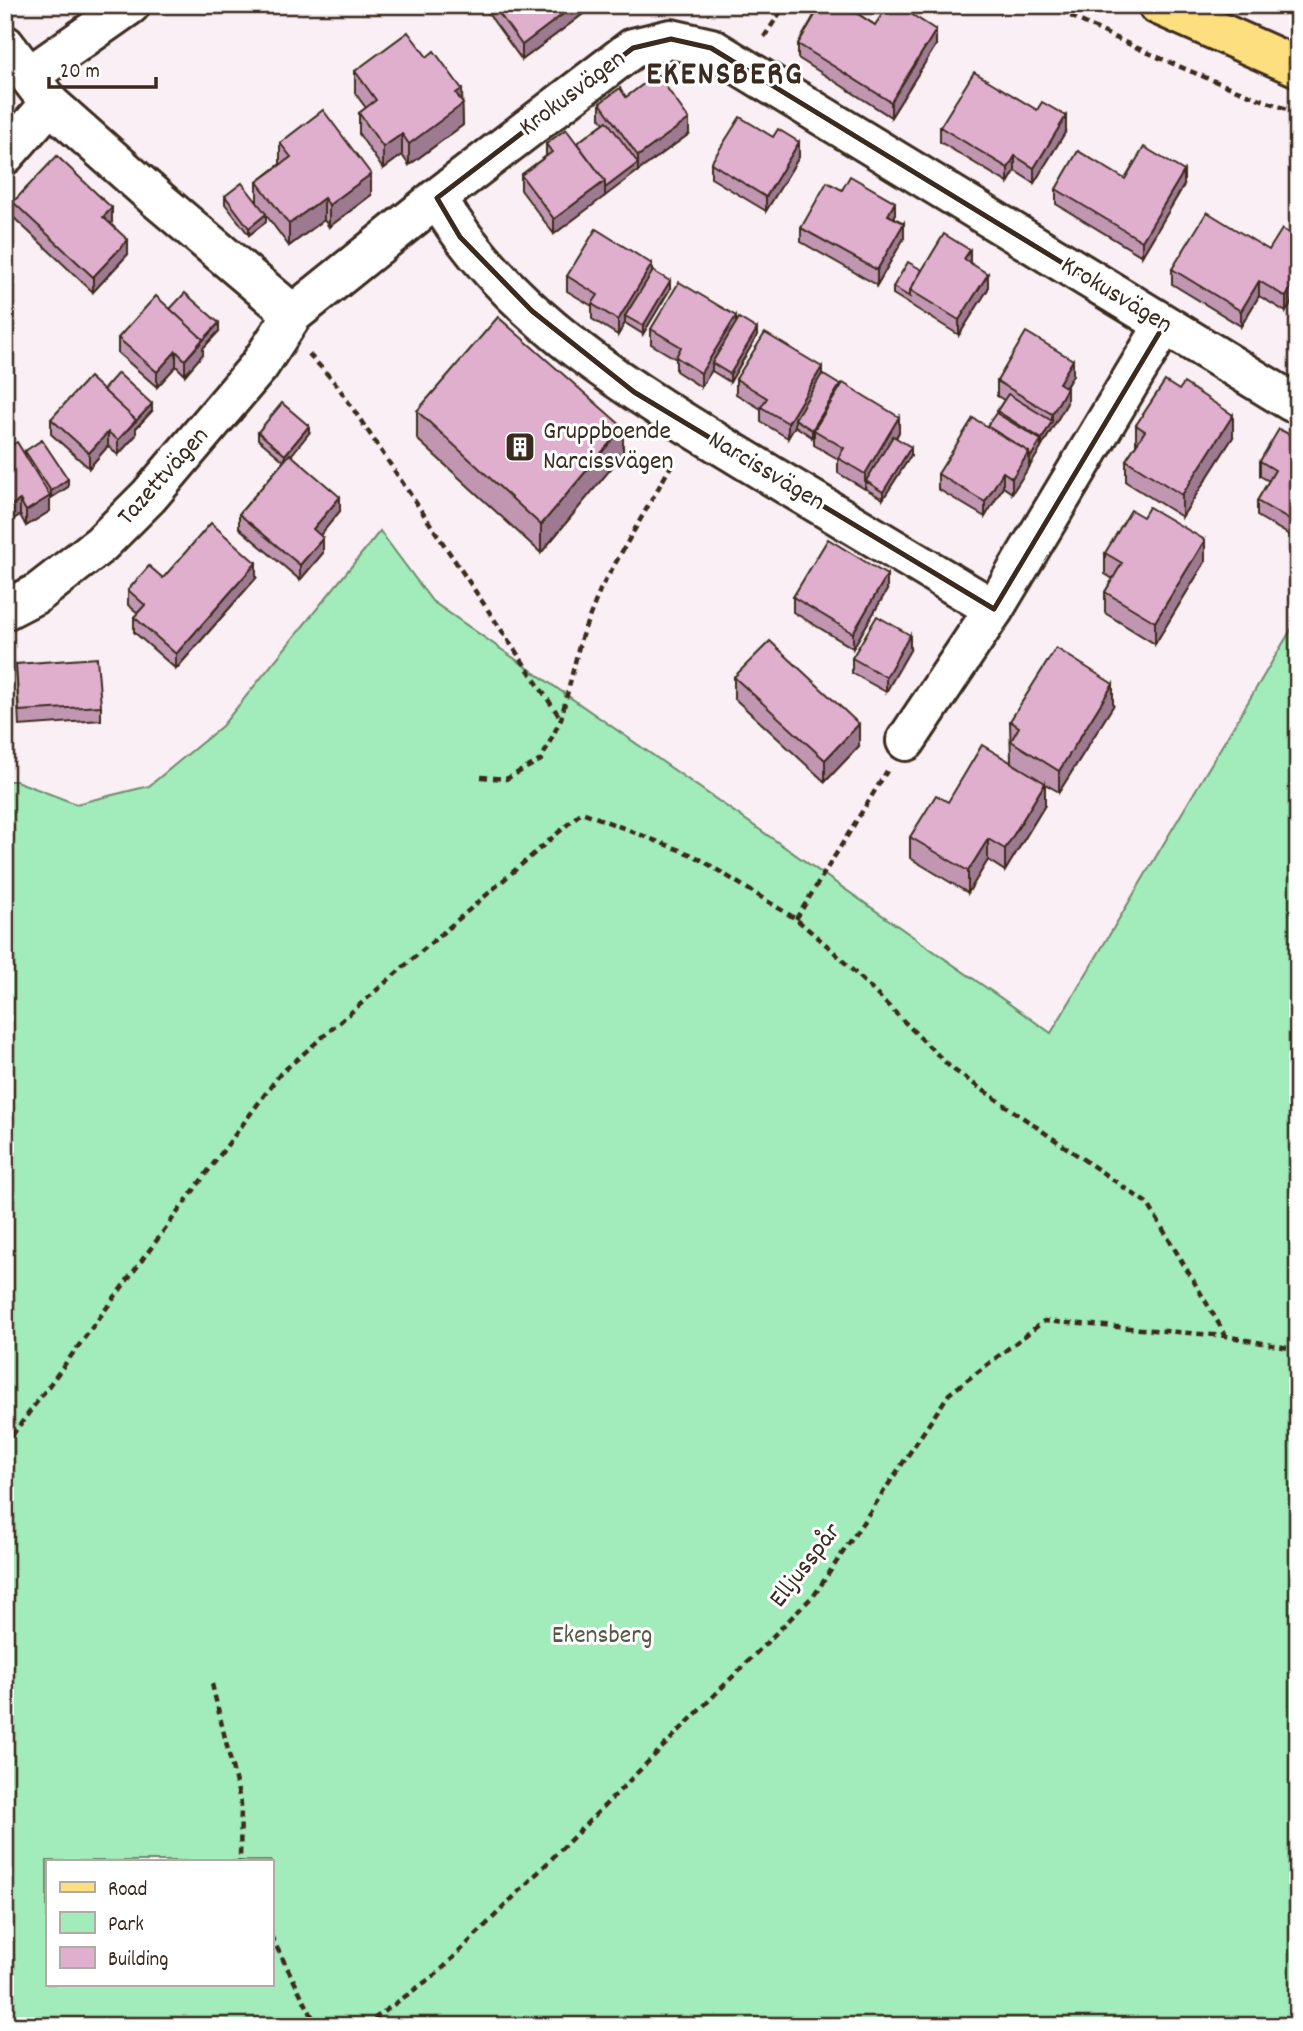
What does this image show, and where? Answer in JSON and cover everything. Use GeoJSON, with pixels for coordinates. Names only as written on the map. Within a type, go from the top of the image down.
{"type":"FeatureCollection","features":[{"type":"Feature","properties":{"kind":"main road"},"geometry":{"type":"LineString","coordinates":[[1158,5],[1298,67]]}},
{"type":"Feature","properties":{"kind":"street"},"geometry":{"type":"LineString","coordinates":[[5,155],[40,90],[130,5]]}},
{"type":"Feature","properties":{"kind":"street","name":"Krokusvägen"},"geometry":{"type":"LineString","coordinates":[[289,320],[437,198],[634,48],[671,39],[711,48],[1292,402]]}},
{"type":"Feature","properties":{"kind":"street"},"geometry":{"type":"LineString","coordinates":[[5,45],[40,90],[289,320]]}},
{"type":"Feature","properties":{"kind":"street","name":"Narcissvägen"},"geometry":{"type":"LineString","coordinates":[[437,198],[460,237],[532,311],[634,392],[994,609]]}},
{"type":"Feature","properties":{"kind":"street","name":"Tazettvägen"},"geometry":{"type":"LineString","coordinates":[[5,610],[38,593],[101,544],[130,516],[191,449],[259,366],[289,320]]}},
{"type":"Feature","properties":{"kind":"street"},"geometry":{"type":"LineString","coordinates":[[905,741],[994,609],[1164,325]]}},
{"type":"Feature","properties":{"kind":"path"},"geometry":{"type":"LineString","coordinates":[[1049,5],[1124,44],[1216,83],[1298,113]]}},
{"type":"Feature","properties":{"kind":"path"},"geometry":{"type":"LineString","coordinates":[[289,320],[337,385],[561,719]]}},
{"type":"Feature","properties":{"kind":"path"},"geometry":{"type":"LineString","coordinates":[[481,777],[506,779],[541,760],[561,719],[581,638],[600,590],[692,428]]}},
{"type":"Feature","properties":{"kind":"path"},"geometry":{"type":"LineString","coordinates":[[796,919],[905,741]]}},
{"type":"Feature","properties":{"kind":"path"},"geometry":{"type":"LineString","coordinates":[[5,1445],[280,1074],[582,812],[695,856],[796,919],[830,948],[951,1068],[1148,1204],[1226,1336]]}},
{"type":"Feature","properties":{"kind":"path","name":"Elljusspår"},"geometry":{"type":"LineString","coordinates":[[364,2026],[439,1972],[815,1594],[949,1394],[1044,1321],[1226,1336],[1298,1350]]}},
{"type":"Feature","properties":{"kind":"path"},"geometry":{"type":"LineString","coordinates":[[212,1684],[241,1804],[240,1860]]}},
{"type":"Feature","properties":{"kind":"path"},"geometry":{"type":"LineString","coordinates":[[273,1940],[317,2026]]}},
{"type":"Feature","properties":{"kind":"highlighted area"},"geometry":{"type":"Polygon","coordinates":[[[671,39],[711,48],[1164,325],[994,609],[634,392],[532,311],[460,237],[437,198],[633,48],[671,39]]]}},
{"type":"Feature","properties":{"kind":"green space","name":"Ekensberg"},"geometry":{"type":"Polygon","coordinates":[[[380,531],[432,601],[1051,1033],[1298,618],[1298,2026],[5,2026],[5,781],[16,781],[76,804],[149,786],[222,726],[380,531]]]}},
{"type":"Feature","properties":{"kind":"building"},"geometry":{"type":"Polygon","coordinates":[[[493,5],[575,5],[522,45],[493,5]]]}},
{"type":"Feature","properties":{"kind":"building"},"geometry":{"type":"Polygon","coordinates":[[[821,5],[844,5],[875,25],[888,5],[897,5],[936,30],[891,102],[798,44],[821,5]]]}},
{"type":"Feature","properties":{"kind":"building"},"geometry":{"type":"Polygon","coordinates":[[[408,32],[427,57],[434,51],[462,89],[456,93],[463,104],[409,144],[402,134],[383,147],[359,113],[376,100],[355,71],[408,32]]]}},
{"type":"Feature","properties":{"kind":"building"},"geometry":{"type":"Polygon","coordinates":[[[974,72],[1037,110],[1042,102],[1066,116],[1034,168],[1015,156],[1008,168],[940,127],[974,72]]]}},
{"type":"Feature","properties":{"kind":"building"},"geometry":{"type":"Polygon","coordinates":[[[657,74],[689,119],[638,156],[600,103],[620,88],[626,97],[657,74]]]}},
{"type":"Feature","properties":{"kind":"building"},"geometry":{"type":"Polygon","coordinates":[[[323,110],[371,174],[329,205],[324,198],[289,224],[257,182],[291,157],[280,143],[323,110]]]}},
{"type":"Feature","properties":{"kind":"building"},"geometry":{"type":"Polygon","coordinates":[[[740,117],[773,137],[778,129],[799,142],[766,197],[711,163],[740,117]]]}},
{"type":"Feature","properties":{"kind":"building"},"geometry":{"type":"Polygon","coordinates":[[[607,121],[638,163],[605,188],[605,181],[577,143],[607,121]]]}},
{"type":"Feature","properties":{"kind":"building"},"geometry":{"type":"Polygon","coordinates":[[[566,129],[605,181],[554,219],[521,175],[552,152],[546,144],[566,129]]]}},
{"type":"Feature","properties":{"kind":"building"},"geometry":{"type":"Polygon","coordinates":[[[1144,147],[1184,171],[1142,241],[1056,189],[1078,151],[1125,179],[1144,147]]]}},
{"type":"Feature","properties":{"kind":"building"},"geometry":{"type":"Polygon","coordinates":[[[57,156],[112,208],[103,217],[128,240],[93,277],[13,202],[57,156]]]}},
{"type":"Feature","properties":{"kind":"building"},"geometry":{"type":"Polygon","coordinates":[[[850,176],[895,202],[888,215],[904,223],[877,270],[801,228],[827,182],[842,190],[850,176]]]}},
{"type":"Feature","properties":{"kind":"building"},"geometry":{"type":"Polygon","coordinates":[[[242,183],[266,214],[249,228],[225,196],[242,183]]]}},
{"type":"Feature","properties":{"kind":"building"},"geometry":{"type":"Polygon","coordinates":[[[1207,212],[1269,250],[1282,229],[1298,238],[1298,277],[1286,297],[1259,281],[1241,311],[1172,269],[1207,212]]]}},
{"type":"Feature","properties":{"kind":"building"},"geometry":{"type":"Polygon","coordinates":[[[596,229],[652,264],[618,320],[592,304],[598,295],[567,276],[596,229]]]}},
{"type":"Feature","properties":{"kind":"building"},"geometry":{"type":"Polygon","coordinates":[[[944,234],[970,250],[964,259],[988,274],[959,320],[910,290],[944,234]]]}},
{"type":"Feature","properties":{"kind":"building"},"geometry":{"type":"Polygon","coordinates":[[[908,262],[922,270],[910,290],[910,297],[893,287],[908,262]]]}},
{"type":"Feature","properties":{"kind":"building"},"geometry":{"type":"Polygon","coordinates":[[[653,271],[670,281],[643,326],[625,316],[653,271]]]}},
{"type":"Feature","properties":{"kind":"building"},"geometry":{"type":"Polygon","coordinates":[[[679,282],[736,316],[701,373],[676,357],[681,347],[651,329],[679,282]]]}},
{"type":"Feature","properties":{"kind":"building"},"geometry":{"type":"Polygon","coordinates":[[[185,293],[219,323],[203,340],[170,309],[185,293]]]}},
{"type":"Feature","properties":{"kind":"building"},"geometry":{"type":"Polygon","coordinates":[[[156,296],[203,339],[185,360],[176,351],[157,372],[118,338],[156,296]]]}},
{"type":"Feature","properties":{"kind":"building","name":"Gruppboende Narcissvägen"},"geometry":{"type":"Polygon","coordinates":[[[498,317],[623,427],[541,525],[417,411],[498,317]]]}},
{"type":"Feature","properties":{"kind":"building"},"geometry":{"type":"Polygon","coordinates":[[[739,318],[757,329],[730,374],[712,363],[739,318]]]}},
{"type":"Feature","properties":{"kind":"building"},"geometry":{"type":"Polygon","coordinates":[[[1026,332],[1073,360],[1059,383],[1067,388],[1052,414],[997,381],[1026,332]]]}},
{"type":"Feature","properties":{"kind":"building"},"geometry":{"type":"Polygon","coordinates":[[[765,333],[822,367],[788,423],[761,407],[767,398],[736,379],[765,333]]]}},
{"type":"Feature","properties":{"kind":"building"},"geometry":{"type":"Polygon","coordinates":[[[118,373],[152,404],[136,421],[103,390],[118,373]]]}},
{"type":"Feature","properties":{"kind":"building"},"geometry":{"type":"Polygon","coordinates":[[[822,374],[840,385],[812,430],[795,419],[822,374]]]}},
{"type":"Feature","properties":{"kind":"building"},"geometry":{"type":"Polygon","coordinates":[[[89,377],[136,420],[118,440],[108,432],[89,453],[51,419],[89,377]]]}},
{"type":"Feature","properties":{"kind":"building"},"geometry":{"type":"Polygon","coordinates":[[[1165,381],[1179,390],[1184,383],[1233,415],[1182,495],[1126,460],[1145,431],[1136,425],[1165,381]]]}},
{"type":"Feature","properties":{"kind":"building"},"geometry":{"type":"Polygon","coordinates":[[[843,383],[899,417],[865,474],[838,458],[844,448],[814,430],[843,383]]]}},
{"type":"Feature","properties":{"kind":"building"},"geometry":{"type":"Polygon","coordinates":[[[1008,394],[1052,421],[1042,439],[997,411],[1008,394]]]}},
{"type":"Feature","properties":{"kind":"building"},"geometry":{"type":"Polygon","coordinates":[[[282,403],[309,426],[285,455],[258,432],[282,403]]]}},
{"type":"Feature","properties":{"kind":"building"},"geometry":{"type":"Polygon","coordinates":[[[996,413],[1041,440],[1030,458],[1029,452],[987,426],[996,413]]]}},
{"type":"Feature","properties":{"kind":"building"},"geometry":{"type":"Polygon","coordinates":[[[973,418],[1029,452],[1012,478],[1003,472],[985,502],[938,474],[973,418]]]}},
{"type":"Feature","properties":{"kind":"building"},"geometry":{"type":"Polygon","coordinates":[[[1279,429],[1298,439],[1298,525],[1257,501],[1275,470],[1260,461],[1279,429]]]}},
{"type":"Feature","properties":{"kind":"building"},"geometry":{"type":"Polygon","coordinates":[[[893,436],[911,447],[883,492],[866,481],[893,436]]]}},
{"type":"Feature","properties":{"kind":"building"},"geometry":{"type":"Polygon","coordinates":[[[42,440],[68,479],[51,491],[25,451],[42,440]]]}},
{"type":"Feature","properties":{"kind":"building"},"geometry":{"type":"Polygon","coordinates":[[[17,442],[50,496],[26,511],[20,500],[5,509],[5,449],[17,442]]]}},
{"type":"Feature","properties":{"kind":"building"},"geometry":{"type":"Polygon","coordinates":[[[290,454],[340,497],[313,529],[323,538],[300,565],[239,514],[290,454]]]}},
{"type":"Feature","properties":{"kind":"building"},"geometry":{"type":"Polygon","coordinates":[[[1149,507],[1205,540],[1155,622],[1105,592],[1122,563],[1105,553],[1131,510],[1143,517],[1149,507]]]}},
{"type":"Feature","properties":{"kind":"building"},"geometry":{"type":"Polygon","coordinates":[[[211,523],[256,563],[176,654],[134,617],[145,605],[128,590],[149,566],[163,578],[211,523]]]}},
{"type":"Feature","properties":{"kind":"building"},"geometry":{"type":"Polygon","coordinates":[[[828,539],[887,575],[853,633],[793,597],[828,539]]]}},
{"type":"Feature","properties":{"kind":"building"},"geometry":{"type":"Polygon","coordinates":[[[877,616],[910,635],[886,677],[852,658],[877,616]]]}},
{"type":"Feature","properties":{"kind":"building"},"geometry":{"type":"Polygon","coordinates":[[[770,641],[859,724],[825,760],[734,677],[770,641]]]}},
{"type":"Feature","properties":{"kind":"building"},"geometry":{"type":"Polygon","coordinates":[[[1056,648],[1113,684],[1059,771],[1011,741],[1019,727],[1010,721],[1056,648]]]}},
{"type":"Feature","properties":{"kind":"building"},"geometry":{"type":"Polygon","coordinates":[[[97,658],[101,706],[19,711],[16,664],[97,658]]]}},
{"type":"Feature","properties":{"kind":"building"},"geometry":{"type":"Polygon","coordinates":[[[982,745],[1045,783],[1005,849],[988,839],[968,871],[910,837],[936,795],[948,802],[982,745]]]}},
{"type":"Feature","properties":{"kind":"place","name":"Gruppboende Narcissvägen"},"geometry":{"type":"Point","coordinates":[520,447]}},
{"type":"Feature","properties":{"kind":"district","name":"EKENSBERG"},"geometry":{"type":"Point","coordinates":[725,76]}}]}
